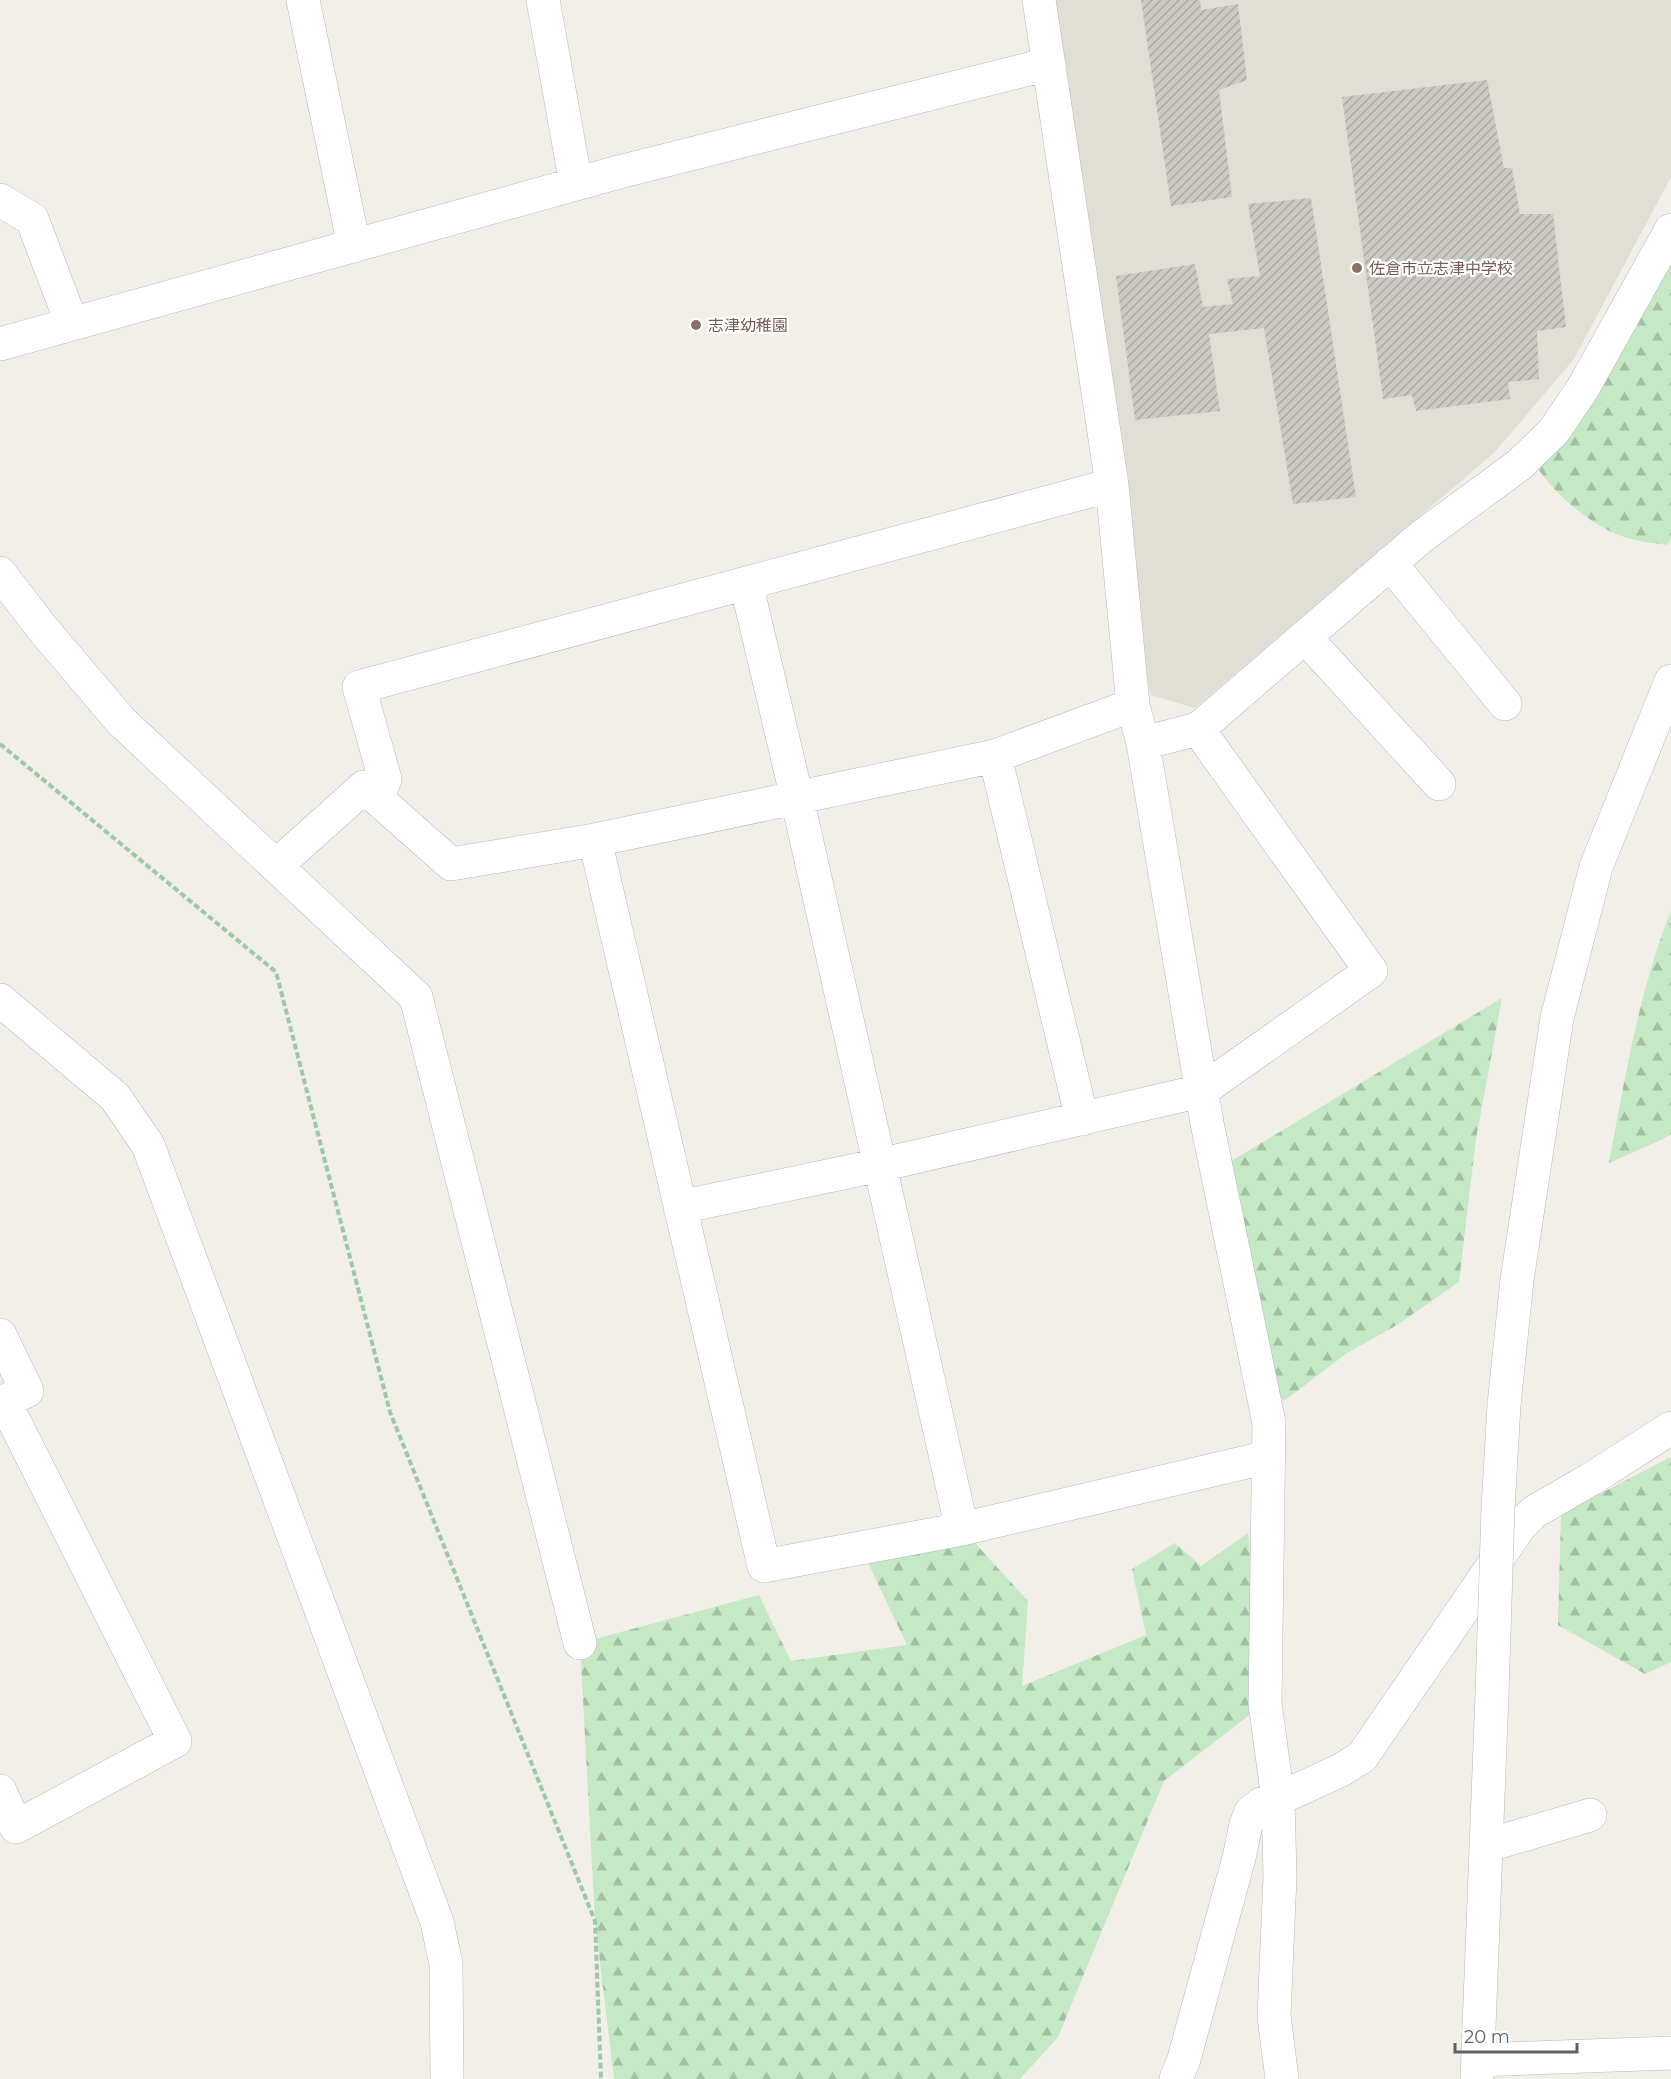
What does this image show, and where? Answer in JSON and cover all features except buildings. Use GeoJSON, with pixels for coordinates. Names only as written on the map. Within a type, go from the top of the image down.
{"type":"FeatureCollection","features":[{"type":"Feature","properties":{"kind":"street"},"geometry":{"type":"LineString","coordinates":[[303,0],[354,246]]}},
{"type":"Feature","properties":{"kind":"street"},"geometry":{"type":"LineString","coordinates":[[543,0],[576,184]]}},
{"type":"Feature","properties":{"kind":"street"},"geometry":{"type":"LineString","coordinates":[[1039,0],[1112,485],[1133,705],[1143,743],[1202,1091],[1269,1424],[1265,1703],[1278,1799],[1280,1878],[1274,2016],[1282,2079]]}},
{"type":"Feature","properties":{"kind":"street"},"geometry":{"type":"LineString","coordinates":[[0,344],[576,184],[1049,64]]}},
{"type":"Feature","properties":{"kind":"street"},"geometry":{"type":"LineString","coordinates":[[0,200],[32,219],[72,324]]}},
{"type":"Feature","properties":{"kind":"street"},"geometry":{"type":"LineString","coordinates":[[1143,743],[1198,729],[1421,537],[1519,465],[1554,431],[1583,388],[1671,230]]}},
{"type":"Feature","properties":{"kind":"street"},"geometry":{"type":"LineString","coordinates":[[378,799],[386,779],[359,687],[1112,485]]}},
{"type":"Feature","properties":{"kind":"street"},"geometry":{"type":"LineString","coordinates":[[1390,563],[1505,704]]}},
{"type":"Feature","properties":{"kind":"street"},"geometry":{"type":"LineString","coordinates":[[0,573],[42,628],[121,721],[416,997],[580,1643]]}},
{"type":"Feature","properties":{"kind":"street"},"geometry":{"type":"LineString","coordinates":[[746,583],[797,798],[962,1529]]}},
{"type":"Feature","properties":{"kind":"street"},"geometry":{"type":"LineString","coordinates":[[1305,637],[1439,784]]}},
{"type":"Feature","properties":{"kind":"street"},"geometry":{"type":"LineString","coordinates":[[1671,681],[1596,867],[1557,1017],[1518,1280],[1504,1405],[1498,1509],[1477,2070],[1671,2053]]}},
{"type":"Feature","properties":{"kind":"street"},"geometry":{"type":"LineString","coordinates":[[276,866],[364,787],[451,864],[595,840],[994,756],[1133,705]]}},
{"type":"Feature","properties":{"kind":"street"},"geometry":{"type":"LineString","coordinates":[[680,1207],[880,1165],[1202,1091],[1371,971],[1198,729]]}},
{"type":"Feature","properties":{"kind":"street"},"geometry":{"type":"LineString","coordinates":[[994,756],[1082,1119]]}},
{"type":"Feature","properties":{"kind":"street"},"geometry":{"type":"LineString","coordinates":[[595,840],[764,1566],[962,1529],[1268,1457]]}},
{"type":"Feature","properties":{"kind":"street"},"geometry":{"type":"LineString","coordinates":[[0,1000],[116,1096],[148,1145],[437,1922],[446,1964],[447,2079]]}},
{"type":"Feature","properties":{"kind":"street"},"geometry":{"type":"LineString","coordinates":[[0,1335],[27,1391],[2,1402],[175,1741],[16,1827],[0,1791]]}},
{"type":"Feature","properties":{"kind":"street"},"geometry":{"type":"LineString","coordinates":[[1176,2079],[1184,2059],[1251,1812],[1261,1804],[1278,1799],[1341,1770],[1362,1756],[1520,1526],[1534,1512],[1671,1428]]}},
{"type":"Feature","properties":{"kind":"street"},"geometry":{"type":"LineString","coordinates":[[1486,1846],[1590,1815]]}},
{"type":"Feature","properties":{"kind":"path"},"geometry":{"type":"LineString","coordinates":[[0,744],[276,972],[390,1412],[596,1921],[601,2079]]}},
{"type":"Feature","properties":{"kind":"shaded area","name":"佐倉市立志津中学校"},"geometry":{"type":"Polygon","coordinates":[[[1055,0],[1671,0],[1671,177],[1574,359],[1495,452],[1195,708],[1150,695],[1055,0]]]}},
{"type":"Feature","properties":{"kind":"green space"},"geometry":{"type":"Polygon","coordinates":[[[1671,252],[1671,538],[1668,545],[1639,541],[1607,530],[1568,503],[1538,469],[1671,252]]]}},
{"type":"Feature","properties":{"kind":"green space"},"geometry":{"type":"Polygon","coordinates":[[[1671,911],[1671,1134],[1609,1163],[1642,1003],[1671,911]]]}},
{"type":"Feature","properties":{"kind":"green space"},"geometry":{"type":"Polygon","coordinates":[[[1502,998],[1476,1139],[1459,1282],[1397,1325],[1347,1353],[1284,1401],[1273,1390],[1228,1163],[1502,998]]]}},
{"type":"Feature","properties":{"kind":"green space"},"geometry":{"type":"Polygon","coordinates":[[[1671,1457],[1671,1662],[1645,1674],[1558,1625],[1561,1514],[1671,1457]]]}},
{"type":"Feature","properties":{"kind":"green space"},"geometry":{"type":"Polygon","coordinates":[[[962,1529],[1028,1601],[1022,1686],[1146,1635],[1132,1569],[1175,1543],[1201,1566],[1248,1533],[1265,1703],[1164,1781],[1058,2037],[1020,2079],[614,2079],[595,1921],[580,1643],[759,1595],[791,1661],[907,1645],[861,1548],[962,1529]]]}},
{"type":"Feature","properties":{"kind":"place","name":"佐倉市立志津中学校"},"geometry":{"type":"Point","coordinates":[1357,268]}},
{"type":"Feature","properties":{"kind":"place","name":"志津幼稚園"},"geometry":{"type":"Point","coordinates":[696,325]}}]}
